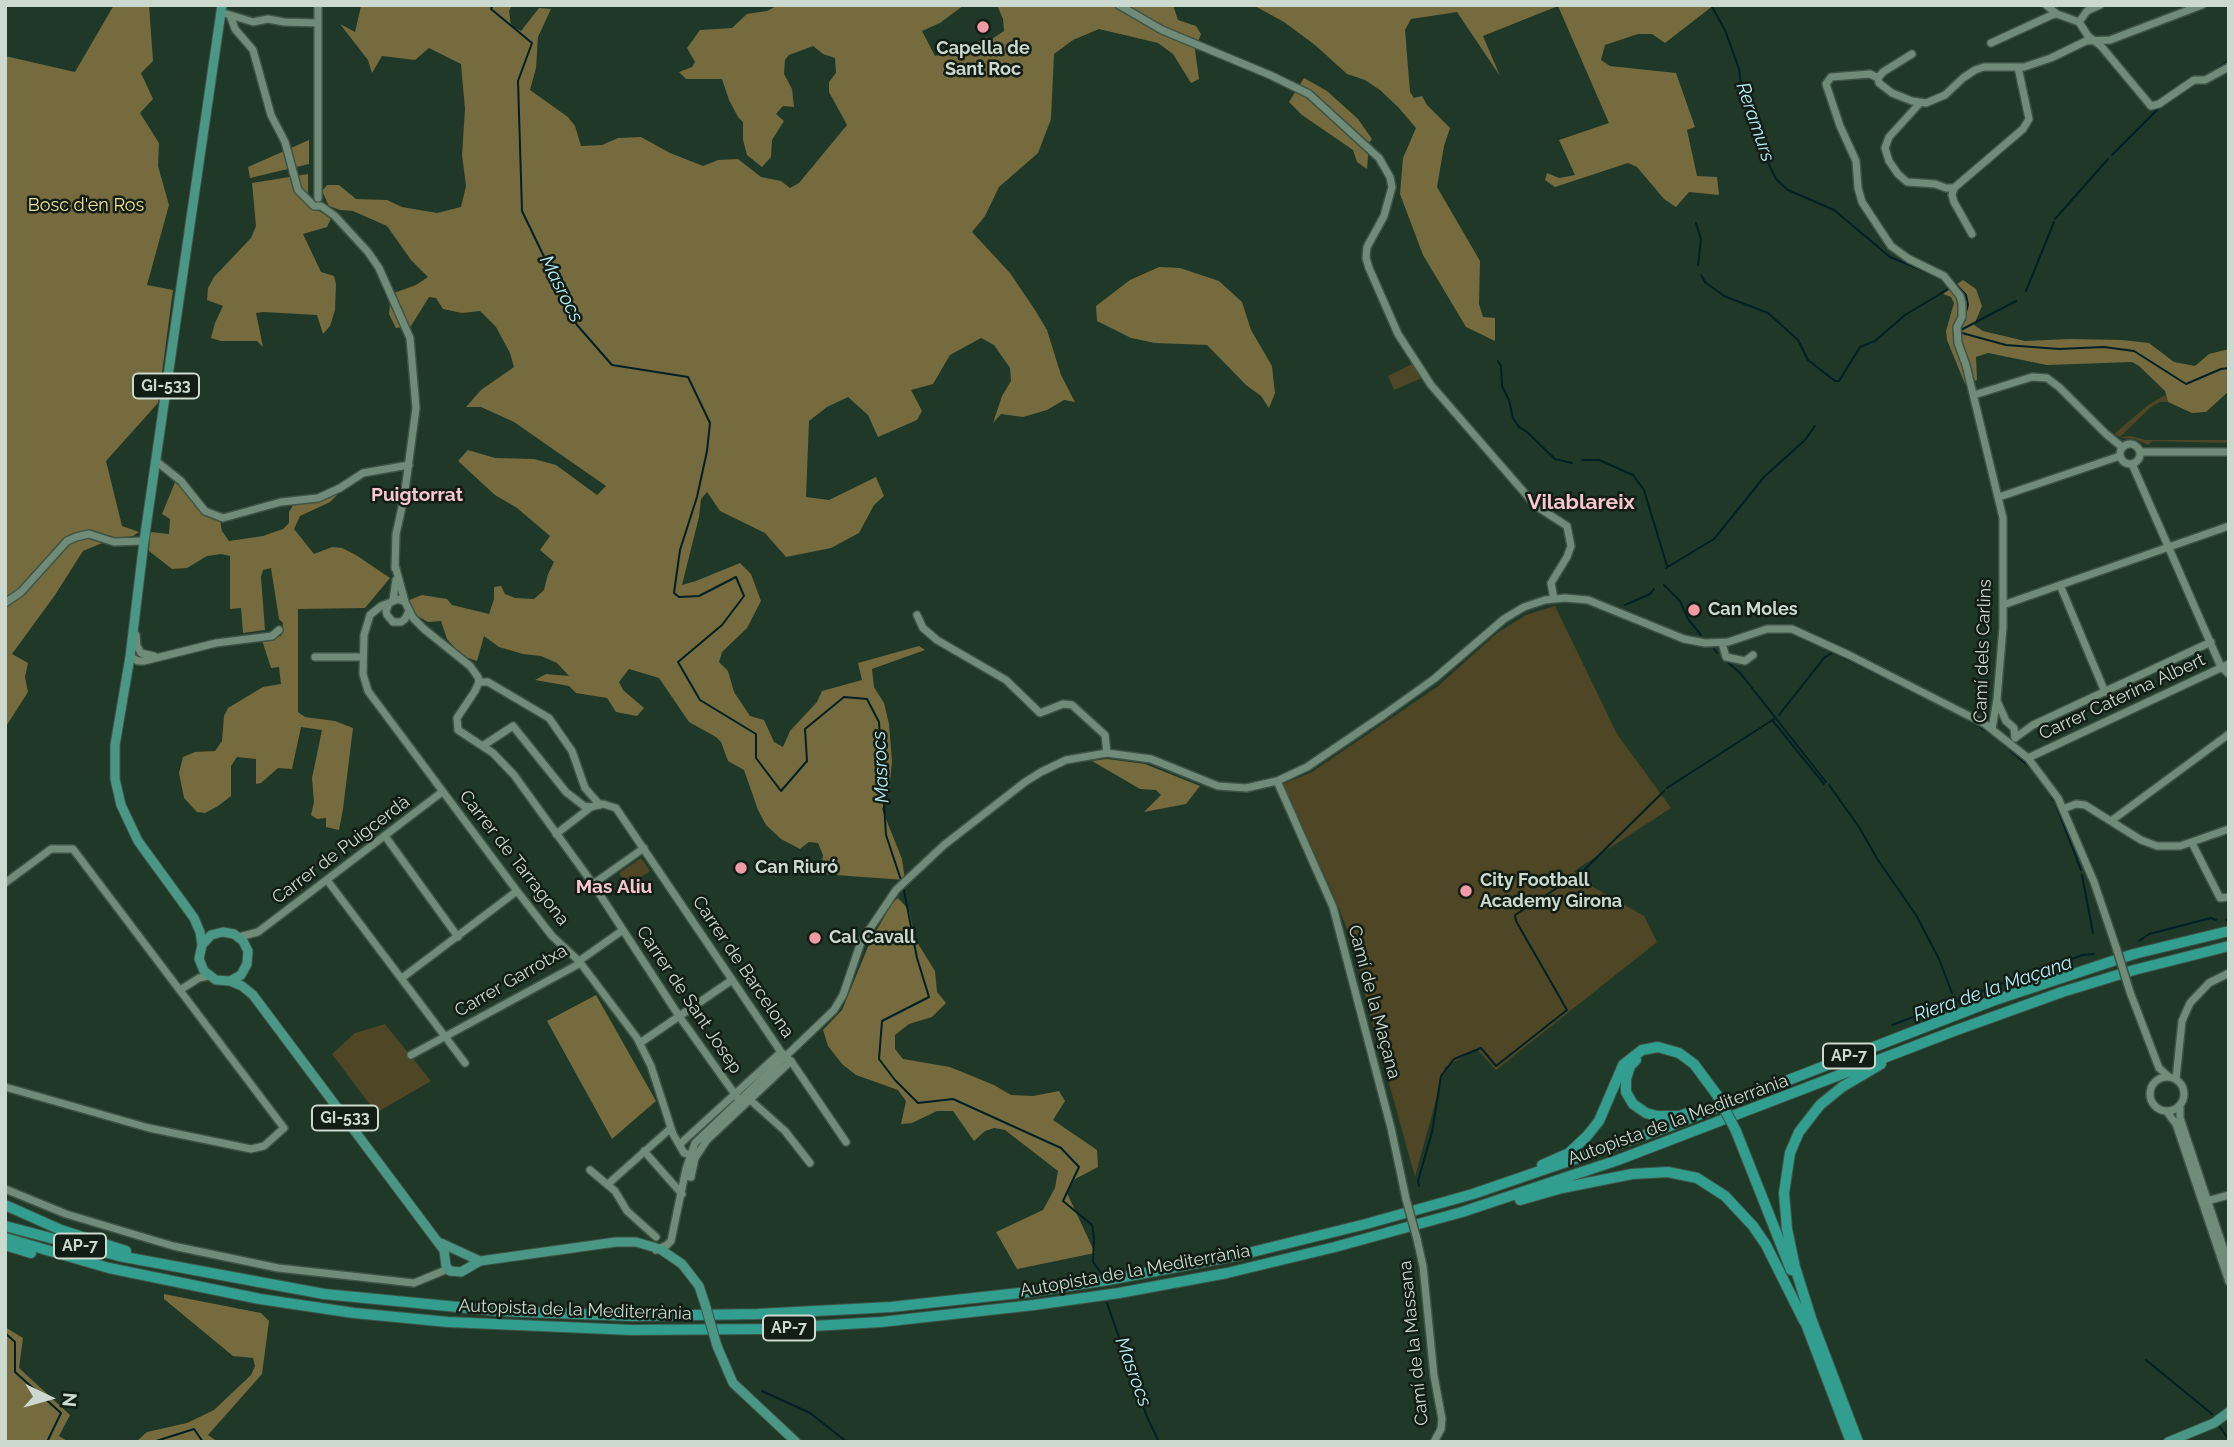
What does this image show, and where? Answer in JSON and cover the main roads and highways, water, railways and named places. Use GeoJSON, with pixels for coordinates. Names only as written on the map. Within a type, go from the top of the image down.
{"type":"FeatureCollection","features":[{"type":"Feature","properties":{"kind":"highway","name":"Autopista de la Mediterrània"},"geometry":{"type":"LineString","coordinates":[[5,1226],[119,1256],[324,1294],[447,1307],[622,1316],[770,1314],[915,1305],[1108,1280],[1240,1255],[1417,1210],[1572,1161],[2058,978],[2134,954],[2229,931]]}},
{"type":"Feature","properties":{"kind":"highway","name":"Autopista de la Mediterrània"},"geometry":{"type":"LineString","coordinates":[[5,1238],[110,1268],[290,1304],[448,1322],[621,1330],[794,1328],[966,1314],[1119,1293],[1217,1275],[1311,1253],[1480,1207],[1702,1129],[1954,1031],[2107,977],[2229,946]]}},
{"type":"Feature","properties":{"kind":"highway"},"geometry":{"type":"LineString","coordinates":[[1851,1442],[1808,1319],[1795,1267],[1785,1210],[1785,1176],[1790,1153],[1796,1138],[1815,1110],[1842,1087],[1895,1055],[1954,1031]]}},
{"type":"Feature","properties":{"kind":"highway"},"geometry":{"type":"LineString","coordinates":[[1417,1210],[1439,1198],[1534,1168],[1569,1153],[1599,1121],[1623,1065],[1635,1053],[1658,1046],[1679,1053],[1694,1064],[1734,1132],[1858,1442]]}},
{"type":"Feature","properties":{"kind":"highway"},"geometry":{"type":"LineString","coordinates":[[1715,1096],[1691,1068],[1670,1054],[1647,1053],[1634,1060],[1627,1072],[1626,1092],[1633,1104],[1646,1113],[1663,1116],[1680,1116],[1767,1082],[1807,1073]]}},
{"type":"Feature","properties":{"kind":"highway"},"geometry":{"type":"LineString","coordinates":[[1480,1207],[1516,1202],[1562,1188],[1632,1174],[1668,1172],[1697,1178],[1725,1196],[1753,1226],[1808,1319]]}},
{"type":"Feature","properties":{"kind":"highway"},"geometry":{"type":"LineString","coordinates":[[5,1205],[61,1230],[156,1263]]}},
{"type":"Feature","properties":{"kind":"highway"},"geometry":{"type":"LineString","coordinates":[[5,1245],[96,1270],[110,1268]]}},
{"type":"Feature","properties":{"kind":"main road","name":"GI-533"},"geometry":{"type":"LineString","coordinates":[[224,11],[118,725],[115,779],[128,825],[194,918],[202,946],[200,963],[208,976],[242,986],[253,995],[437,1241],[446,1258],[448,1269],[458,1272],[480,1261],[605,1244],[646,1244],[660,1250],[682,1264],[699,1286],[717,1346],[733,1383],[798,1441]]}},
{"type":"Feature","properties":{"kind":"main road","name":"GI-533"},"geometry":{"type":"LineString","coordinates":[[124,682],[138,658],[133,622]]}},
{"type":"Feature","properties":{"kind":"main road","name":"GI-533"},"geometry":{"type":"LineString","coordinates":[[194,918],[218,933],[229,932],[239,937],[248,951],[245,970],[253,995]]}},
{"type":"Feature","properties":{"kind":"main road"},"geometry":{"type":"LineString","coordinates":[[202,946],[206,940],[218,933]]}},
{"type":"Feature","properties":{"kind":"main road"},"geometry":{"type":"LineString","coordinates":[[230,981],[245,970]]}},
{"type":"Feature","properties":{"kind":"main road","name":"GI-533"},"geometry":{"type":"LineString","coordinates":[[437,1241],[480,1261]]}},
{"type":"Feature","properties":{"kind":"main road","name":"GI-533"},"geometry":{"type":"LineString","coordinates":[[625,1244],[655,1253],[674,1264],[690,1279],[704,1301]]}},
{"type":"Feature","properties":{"kind":"main road"},"geometry":{"type":"LineString","coordinates":[[446,1258],[450,1252],[456,1251]]}},
{"type":"Feature","properties":{"kind":"main road"},"geometry":{"type":"LineString","coordinates":[[465,1268],[466,1256]]}},
{"type":"Feature","properties":{"kind":"main road"},"geometry":{"type":"LineString","coordinates":[[2168,1442],[2186,1438],[2229,1412]]}},
{"type":"Feature","properties":{"kind":"main road"},"geometry":{"type":"LineString","coordinates":[[2214,1423],[2229,1421]]}},
{"type":"Feature","properties":{"kind":"waterway","name":"Masrocs"},"geometry":{"type":"LineString","coordinates":[[493,5],[491,9],[532,43],[518,81],[522,211],[577,325],[612,365],[688,377],[710,423],[697,497],[680,550],[674,593],[679,597],[699,596],[736,577],[744,596],[722,625],[678,662],[700,700],[756,734],[756,758],[781,791],[807,761],[805,729],[844,697],[867,699],[879,722],[886,835],[901,880]]}},
{"type":"Feature","properties":{"kind":"waterway","name":"Reramurs"},"geometry":{"type":"LineString","coordinates":[[1711,5],[1725,30],[1739,69],[1757,139],[1776,179],[1788,190],[1834,210],[1890,257],[1929,273]]}},
{"type":"Feature","properties":{"kind":"waterway"},"geometry":{"type":"LineString","coordinates":[[2209,74],[2229,61]]}},
{"type":"Feature","properties":{"kind":"waterway"},"geometry":{"type":"LineString","coordinates":[[2112,155],[2161,106]]}},
{"type":"Feature","properties":{"kind":"waterway"},"geometry":{"type":"LineString","coordinates":[[2055,219],[2108,159]]}},
{"type":"Feature","properties":{"kind":"waterway"},"geometry":{"type":"LineString","coordinates":[[2026,291],[2054,222]]}},
{"type":"Feature","properties":{"kind":"waterway"},"geometry":{"type":"LineString","coordinates":[[1696,223],[1701,239],[1698,265]]}},
{"type":"Feature","properties":{"kind":"waterway"},"geometry":{"type":"LineString","coordinates":[[1701,275],[1705,282],[1724,296],[1768,313],[1798,340],[1808,360],[1835,381],[1839,381],[1860,347],[1875,341],[1905,315],[1950,288]]}},
{"type":"Feature","properties":{"kind":"waterway","name":"Reramurs"},"geometry":{"type":"LineString","coordinates":[[1950,278],[1966,295],[1968,305],[1965,315]]}},
{"type":"Feature","properties":{"kind":"waterway"},"geometry":{"type":"LineString","coordinates":[[1959,331],[2016,301]]}},
{"type":"Feature","properties":{"kind":"waterway","name":"Reramurs"},"geometry":{"type":"LineString","coordinates":[[1962,333],[2006,345],[2059,349],[2104,347],[2134,351],[2186,384],[2229,368]]}},
{"type":"Feature","properties":{"kind":"waterway"},"geometry":{"type":"LineString","coordinates":[[1498,361],[1501,366],[1502,386],[1519,427],[1555,459],[1572,463]]}},
{"type":"Feature","properties":{"kind":"waterway"},"geometry":{"type":"LineString","coordinates":[[1666,568],[1714,539],[1764,477],[1805,440],[1815,426]]}},
{"type":"Feature","properties":{"kind":"waterway"},"geometry":{"type":"LineString","coordinates":[[1582,460],[1599,460],[1633,475],[1644,490],[1667,566]]}},
{"type":"Feature","properties":{"kind":"waterway"},"geometry":{"type":"LineString","coordinates":[[1664,585],[1680,601],[1688,619],[1701,635]]}},
{"type":"Feature","properties":{"kind":"waterway"},"geometry":{"type":"LineString","coordinates":[[1625,605],[1650,594],[1654,589]]}},
{"type":"Feature","properties":{"kind":"waterway"},"geometry":{"type":"LineString","coordinates":[[1714,649],[1717,653]]}},
{"type":"Feature","properties":{"kind":"waterway"},"geometry":{"type":"LineString","coordinates":[[1779,715],[1824,658],[1833,652],[1923,697]]}},
{"type":"Feature","properties":{"kind":"waterway"},"geometry":{"type":"LineString","coordinates":[[1725,660],[1741,674],[1826,782]]}},
{"type":"Feature","properties":{"kind":"waterway"},"geometry":{"type":"LineString","coordinates":[[1954,712],[1992,734]]}},
{"type":"Feature","properties":{"kind":"waterway"},"geometry":{"type":"LineString","coordinates":[[1667,788],[1774,719]]}},
{"type":"Feature","properties":{"kind":"waterway"},"geometry":{"type":"LineString","coordinates":[[1773,721],[1824,784]]}},
{"type":"Feature","properties":{"kind":"waterway"},"geometry":{"type":"LineString","coordinates":[[2002,742],[2006,746]]}},
{"type":"Feature","properties":{"kind":"waterway"},"geometry":{"type":"LineString","coordinates":[[2010,750],[2033,770]]}},
{"type":"Feature","properties":{"kind":"waterway"},"geometry":{"type":"LineString","coordinates":[[1829,785],[1916,915],[1939,959],[1952,993]]}},
{"type":"Feature","properties":{"kind":"waterway"},"geometry":{"type":"LineString","coordinates":[[1419,1186],[1418,1181],[1432,1132],[1441,1076],[1454,1059],[1481,1048],[1496,1066],[1567,1010],[1515,915],[1582,872],[1664,791]]}},
{"type":"Feature","properties":{"kind":"waterway"},"geometry":{"type":"LineString","coordinates":[[2049,791],[2053,800]]}},
{"type":"Feature","properties":{"kind":"waterway"},"geometry":{"type":"LineString","coordinates":[[2056,805],[2081,870]]}},
{"type":"Feature","properties":{"kind":"waterway"},"geometry":{"type":"LineString","coordinates":[[2082,875],[2093,933]]}},
{"type":"Feature","properties":{"kind":"waterway","name":"Masrocs"},"geometry":{"type":"LineString","coordinates":[[903,885],[917,958],[929,997],[882,1021],[879,1059],[918,1103],[953,1099],[1061,1148],[1079,1167],[1063,1201],[1092,1225],[1093,1262],[1101,1273]]}},
{"type":"Feature","properties":{"kind":"waterway","name":"Riera de la Maçana"},"geometry":{"type":"LineString","coordinates":[[2139,941],[2149,934],[2211,918],[2216,920]]}},
{"type":"Feature","properties":{"kind":"waterway","name":"Riera de la Maçana"},"geometry":{"type":"LineString","coordinates":[[1892,1025],[2027,974],[2083,955],[2094,954]]}},
{"type":"Feature","properties":{"kind":"waterway","name":"Masrocs"},"geometry":{"type":"LineString","coordinates":[[1107,1303],[1147,1417],[1159,1442]]}},
{"type":"Feature","properties":{"kind":"waterway"},"geometry":{"type":"LineString","coordinates":[[5,1333],[15,1342],[15,1372],[61,1413],[47,1442]]}},
{"type":"Feature","properties":{"kind":"waterway"},"geometry":{"type":"LineString","coordinates":[[2146,1360],[2212,1414]]}},
{"type":"Feature","properties":{"kind":"waterway"},"geometry":{"type":"LineString","coordinates":[[762,1391],[810,1413],[847,1442]]}},
{"type":"Feature","properties":{"kind":"waterway"},"geometry":{"type":"LineString","coordinates":[[2220,1427],[2229,1440]]}},
{"type":"Feature","properties":{"kind":"waterway"},"geometry":{"type":"LineString","coordinates":[[153,1442],[194,1429],[203,1442]]}},
{"type":"Feature","properties":{"kind":"place","name":"Capella de Sant Roc"},"geometry":{"type":"Point","coordinates":[983,27]}},
{"type":"Feature","properties":{"kind":"place","name":"Can Moles"},"geometry":{"type":"Point","coordinates":[1694,610]}},
{"type":"Feature","properties":{"kind":"place","name":"Can Riuró"},"geometry":{"type":"Point","coordinates":[741,868]}},
{"type":"Feature","properties":{"kind":"place","name":"City Football Academy Girona"},"geometry":{"type":"Point","coordinates":[1466,891]}},
{"type":"Feature","properties":{"kind":"place","name":"Cal Cavall"},"geometry":{"type":"Point","coordinates":[815,938]}},
{"type":"Feature","properties":{"kind":"district","name":"Puigtorrat"},"geometry":{"type":"Point","coordinates":[417,495]}},
{"type":"Feature","properties":{"kind":"district","name":"Vilablareix"},"geometry":{"type":"Point","coordinates":[1581,503]}},
{"type":"Feature","properties":{"kind":"district","name":"Mas Aliu"},"geometry":{"type":"Point","coordinates":[614,887]}},
{"type":"Feature","properties":{"kind":"park label","name":"Bosc d'en Ros"},"geometry":{"type":"Point","coordinates":[86,206]}}]}
